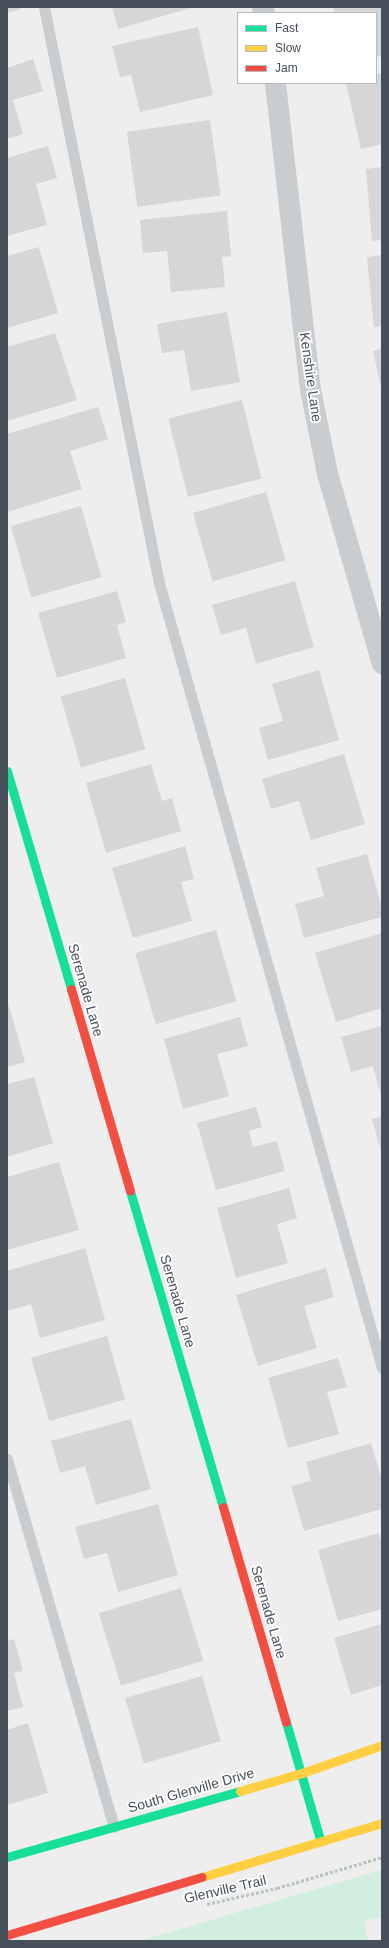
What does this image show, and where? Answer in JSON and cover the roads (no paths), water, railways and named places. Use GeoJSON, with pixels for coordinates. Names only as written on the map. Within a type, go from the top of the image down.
{"type":"FeatureCollection","features":[{"type":"Feature","properties":{"kind":"street","name":"Kenshire Lane"},"geometry":{"type":"LineString","coordinates":[[275,84],[310,389],[327,473],[382,664]]}},
{"type":"Feature","properties":{"kind":"street","name":"Serenade Lane"},"geometry":{"type":"LineString","coordinates":[[7,771],[302,1773],[320,1840]]}},
{"type":"Feature","properties":{"kind":"street","name":"South Glenville Drive"},"geometry":{"type":"LineString","coordinates":[[7,1857],[302,1773],[382,1745]]}},
{"type":"Feature","properties":{"kind":"street"},"geometry":{"type":"LineString","coordinates":[[7,1935],[320,1840],[382,1823]]}},
{"type":"Feature","properties":{"kind":"lane"},"geometry":{"type":"LineString","coordinates":[[44,7],[159,583],[382,1368]]}},
{"type":"Feature","properties":{"kind":"lane"},"geometry":{"type":"LineString","coordinates":[[7,1459],[114,1827]]}}]}
